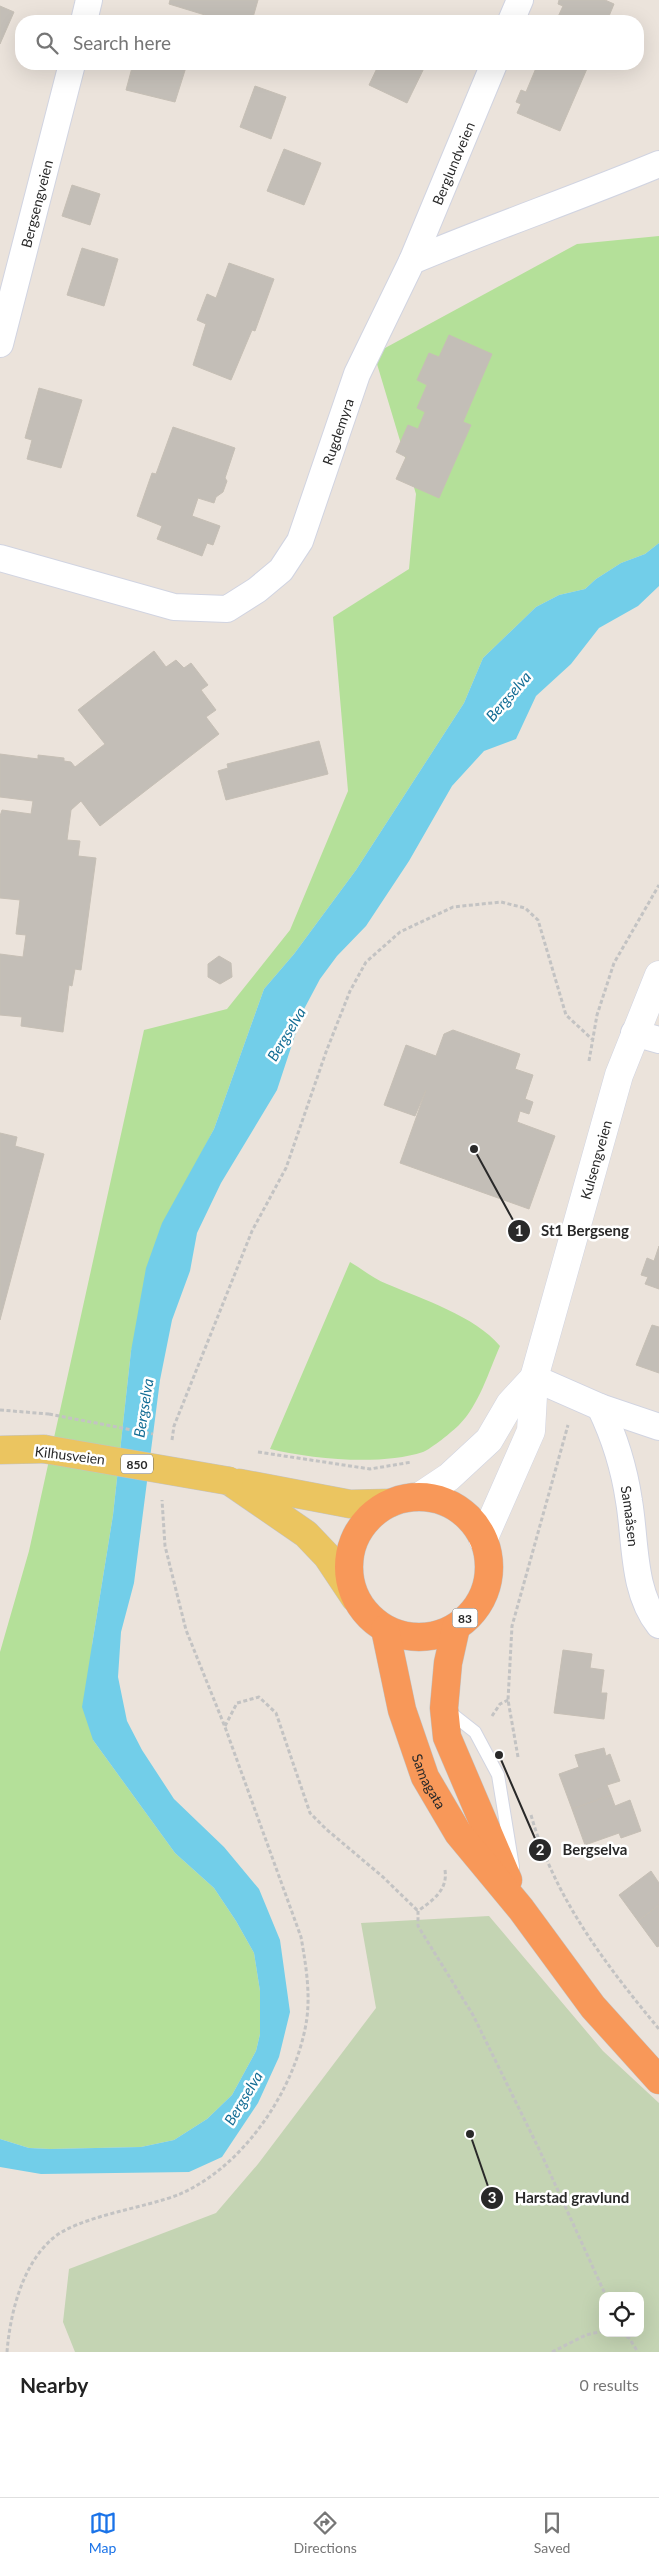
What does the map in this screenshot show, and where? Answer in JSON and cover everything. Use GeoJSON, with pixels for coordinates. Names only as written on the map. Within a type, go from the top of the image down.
{"type":"FeatureCollection","features":[{"type":"Feature","properties":{"kind":"highway","name":"83"},"geometry":{"type":"LineString","coordinates":[[419,1497],[439,1500],[458,1509],[473,1523],[484,1540],[488,1560],[488,1579],[482,1598],[471,1614],[456,1626],[433,1636],[408,1636],[385,1629],[368,1615],[355,1598],[349,1576],[350,1554],[357,1532],[371,1515],[390,1503],[419,1497]]}},
{"type":"Feature","properties":{"kind":"highway","name":"Samagata"},"geometry":{"type":"LineString","coordinates":[[456,1626],[448,1663],[444,1708],[447,1737],[521,1909]]}},
{"type":"Feature","properties":{"kind":"highway","name":"Samagata"},"geometry":{"type":"LineString","coordinates":[[385,1629],[402,1710],[425,1777],[458,1833],[521,1909],[592,2007],[659,2080]]}},
{"type":"Feature","properties":{"kind":"main road","name":"Kulsengveien"},"geometry":{"type":"LineString","coordinates":[[484,1540],[531,1431],[534,1378],[619,1075],[646,1037],[659,975]]}},
{"type":"Feature","properties":{"kind":"main road","name":"Kulsengveien"},"geometry":{"type":"LineString","coordinates":[[419,1497],[449,1477],[489,1440],[510,1404],[534,1378]]}},
{"type":"Feature","properties":{"kind":"main road","name":"Kilhusveien"},"geometry":{"type":"LineString","coordinates":[[0,1450],[44,1449],[350,1504],[390,1503]]}},
{"type":"Feature","properties":{"kind":"main road","name":"Kilhusveien"},"geometry":{"type":"LineString","coordinates":[[229,1481],[306,1534],[327,1556],[355,1598]]}},
{"type":"Feature","properties":{"kind":"street"},"geometry":{"type":"LineString","coordinates":[[85,15],[89,0]]}},
{"type":"Feature","properties":{"kind":"street"},"geometry":{"type":"LineString","coordinates":[[514,15],[520,0]]}},
{"type":"Feature","properties":{"kind":"street","name":"Bergsengveien"},"geometry":{"type":"LineString","coordinates":[[0,344],[70,70]]}},
{"type":"Feature","properties":{"kind":"street","name":"Berglundveien"},"geometry":{"type":"LineString","coordinates":[[412,261],[492,70]]}},
{"type":"Feature","properties":{"kind":"street"},"geometry":{"type":"LineString","coordinates":[[412,261],[473,235],[534,214],[659,164]]}},
{"type":"Feature","properties":{"kind":"street","name":"Rugdemyra"},"geometry":{"type":"LineString","coordinates":[[0,558],[174,607],[227,609],[257,590],[281,570],[300,541],[357,374],[412,261]]}},
{"type":"Feature","properties":{"kind":"street"},"geometry":{"type":"LineString","coordinates":[[534,1378],[600,1407],[659,1427]]}},
{"type":"Feature","properties":{"kind":"street","name":"Samaåsen"},"geometry":{"type":"LineString","coordinates":[[600,1407],[616,1440],[629,1500],[642,1596],[659,1625]]}},
{"type":"Feature","properties":{"kind":"path"},"geometry":{"type":"LineString","coordinates":[[171,1445],[174,1426],[252,1231],[286,1168],[326,1052],[350,991],[366,962],[400,932],[454,907],[501,902],[525,908],[538,920],[566,1015],[592,1040]]}},
{"type":"Feature","properties":{"kind":"path"},"geometry":{"type":"LineString","coordinates":[[519,1765],[508,1700],[512,1626],[576,1396]]}},
{"type":"Feature","properties":{"kind":"path"},"geometry":{"type":"LineString","coordinates":[[0,1410],[48,1414],[155,1434]]}},
{"type":"Feature","properties":{"kind":"path"},"geometry":{"type":"LineString","coordinates":[[165,1436],[174,1438]]}},
{"type":"Feature","properties":{"kind":"path"},"geometry":{"type":"LineString","coordinates":[[252,1452],[370,1469],[419,1461]]}},
{"type":"Feature","properties":{"kind":"path"},"geometry":{"type":"LineString","coordinates":[[7,2352],[11,2318],[32,2261],[53,2238],[74,2226],[180,2194],[215,2173],[251,2138],[279,2100],[297,2061],[306,2022],[307,1972],[301,1937],[225,1727],[186,1630],[165,1546],[161,1504],[163,1494]]}},
{"type":"Feature","properties":{"kind":"path"},"geometry":{"type":"LineString","coordinates":[[225,1727],[237,1703],[259,1697],[265,1702],[276,1713],[310,1813],[326,1830],[378,1872],[418,1911],[418,1926],[473,2015],[539,2149],[604,2292]]}},
{"type":"Feature","properties":{"kind":"path"},"geometry":{"type":"LineString","coordinates":[[490,1718],[500,1704],[508,1700]]}},
{"type":"Feature","properties":{"kind":"path"},"geometry":{"type":"LineString","coordinates":[[529,1809],[536,1834],[553,1873],[583,1931],[622,1985],[659,2029]]}},
{"type":"Feature","properties":{"kind":"path"},"geometry":{"type":"LineString","coordinates":[[418,1911],[443,1888],[446,1878],[445,1870]]}},
{"type":"Feature","properties":{"kind":"path"},"geometry":{"type":"LineString","coordinates":[[552,2352],[586,2335],[599,2332]]}},
{"type":"Feature","properties":{"kind":"path"},"geometry":{"type":"LineString","coordinates":[[627,2337],[638,2352]]}},
{"type":"Feature","properties":{"kind":"green space"},"geometry":{"type":"Polygon","coordinates":[[[659,236],[659,543],[645,554],[621,563],[596,579],[585,589],[559,595],[536,607],[483,658],[464,703],[356,870],[294,954],[264,989],[214,1129],[194,1167],[131,1351],[113,1515],[92,1645],[93,1740],[175,1853],[214,1888],[254,1953],[260,1991],[260,2034],[256,2051],[232,2095],[207,2119],[174,2140],[141,2147],[50,2149],[29,2148],[0,2139],[0,1652],[29,1551],[144,1030],[227,1009],[290,930],[348,791],[333,617],[409,569],[416,494],[374,354],[577,244],[659,236]]]}},
{"type":"Feature","properties":{"kind":"green space"},"geometry":{"type":"Polygon","coordinates":[[[350,1262],[382,1282],[432,1302],[462,1317],[489,1335],[500,1346],[483,1387],[466,1417],[447,1435],[423,1452],[387,1459],[347,1460],[306,1456],[270,1449],[350,1262]]]}},
{"type":"Feature","properties":{"kind":"green space"},"geometry":{"type":"Polygon","coordinates":[[[489,1916],[603,2051],[659,2103],[659,2352],[75,2352],[63,2322],[69,2269],[216,2213],[258,2164],[376,2008],[361,1923],[489,1916]]]}},
{"type":"Feature","properties":{"kind":"water"},"geometry":{"type":"Polygon","coordinates":[[[659,543],[659,586],[638,606],[599,628],[571,664],[536,696],[516,739],[484,751],[452,786],[409,861],[366,926],[337,956],[320,979],[303,1011],[277,1090],[221,1183],[197,1233],[190,1271],[172,1320],[160,1380],[134,1583],[121,1632],[118,1677],[127,1721],[142,1750],[174,1799],[224,1847],[259,1889],[280,1940],[290,2012],[279,2057],[258,2103],[222,2157],[189,2172],[41,2174],[0,2167],[0,2139],[29,2148],[50,2149],[141,2147],[174,2140],[207,2119],[232,2095],[256,2051],[260,2034],[260,1991],[254,1953],[214,1888],[175,1853],[93,1740],[82,1707],[113,1515],[131,1351],[146,1268],[162,1223],[214,1129],[264,989],[294,954],[356,870],[464,703],[483,658],[536,607],[559,595],[585,589],[596,579],[621,563],[645,554],[659,543]]]}},
{"type":"Feature","properties":{"kind":"building"},"geometry":{"type":"Polygon","coordinates":[[[170,0],[258,0],[254,15],[205,15],[169,4],[170,0]]]}},
{"type":"Feature","properties":{"kind":"building"},"geometry":{"type":"Polygon","coordinates":[[[559,0],[605,0],[614,4],[609,15],[559,15],[563,6],[558,4],[559,0]]]}},
{"type":"Feature","properties":{"kind":"building"},"geometry":{"type":"Polygon","coordinates":[[[0,6],[14,12],[0,44],[0,6]]]}},
{"type":"Feature","properties":{"kind":"building"},"geometry":{"type":"Polygon","coordinates":[[[131,70],[185,70],[175,102],[126,90],[131,70]]]}},
{"type":"Feature","properties":{"kind":"building"},"geometry":{"type":"Polygon","coordinates":[[[376,70],[423,70],[407,103],[369,85],[376,70]]]}},
{"type":"Feature","properties":{"kind":"building"},"geometry":{"type":"Polygon","coordinates":[[[535,70],[586,70],[560,131],[517,113],[521,104],[516,102],[521,90],[526,92],[535,70]]]}},
{"type":"Feature","properties":{"kind":"building"},"geometry":{"type":"Polygon","coordinates":[[[255,86],[286,97],[271,139],[240,127],[255,86]]]}},
{"type":"Feature","properties":{"kind":"building"},"geometry":{"type":"Polygon","coordinates":[[[284,149],[321,163],[304,205],[267,191],[284,149]]]}},
{"type":"Feature","properties":{"kind":"building"},"geometry":{"type":"Polygon","coordinates":[[[72,185],[100,194],[90,225],[62,216],[72,185]]]}},
{"type":"Feature","properties":{"kind":"building"},"geometry":{"type":"Polygon","coordinates":[[[82,248],[118,259],[104,306],[67,295],[82,248]]]}},
{"type":"Feature","properties":{"kind":"building"},"geometry":{"type":"Polygon","coordinates":[[[229,263],[274,279],[255,331],[252,330],[231,380],[193,365],[206,324],[197,320],[207,294],[216,298],[229,263]]]}},
{"type":"Feature","properties":{"kind":"building"},"geometry":{"type":"Polygon","coordinates":[[[449,335],[492,354],[463,422],[471,425],[439,498],[396,479],[406,457],[396,452],[408,425],[418,429],[425,412],[417,408],[427,385],[417,380],[429,353],[439,357],[449,335]]]}},
{"type":"Feature","properties":{"kind":"building"},"geometry":{"type":"Polygon","coordinates":[[[39,388],[82,400],[61,468],[27,459],[32,440],[25,438],[39,388]]]}},
{"type":"Feature","properties":{"kind":"building"},"geometry":{"type":"Polygon","coordinates":[[[173,427],[235,448],[225,478],[227,481],[223,492],[216,497],[214,503],[198,498],[192,516],[220,526],[213,545],[207,543],[202,556],[157,539],[162,526],[137,516],[152,473],[156,474],[173,427]]]}},
{"type":"Feature","properties":{"kind":"building"},"geometry":{"type":"Polygon","coordinates":[[[154,651],[166,667],[176,660],[184,668],[191,663],[208,685],[201,690],[216,710],[206,717],[219,734],[100,826],[81,801],[71,810],[67,840],[80,841],[78,856],[96,858],[81,970],[75,969],[72,986],[69,985],[63,1032],[21,1026],[22,1017],[0,1015],[0,954],[23,957],[26,935],[16,934],[20,900],[0,898],[0,816],[2,810],[31,814],[33,801],[0,797],[0,754],[38,759],[38,755],[64,758],[64,761],[71,762],[75,767],[105,744],[78,710],[154,651]]]}},
{"type":"Feature","properties":{"kind":"building"},"geometry":{"type":"Polygon","coordinates":[[[319,741],[328,774],[226,800],[218,771],[228,768],[227,764],[319,741]]]}},
{"type":"Feature","properties":{"kind":"building"},"geometry":{"type":"Polygon","coordinates":[[[219,956],[231,963],[232,977],[220,984],[208,977],[208,964],[219,956]]]}},
{"type":"Feature","properties":{"kind":"building"},"geometry":{"type":"Polygon","coordinates":[[[453,1030],[520,1054],[515,1069],[533,1075],[525,1099],[533,1102],[529,1114],[520,1111],[517,1122],[555,1136],[529,1209],[400,1163],[426,1090],[415,1116],[384,1105],[406,1045],[436,1056],[444,1034],[453,1030]]]}},
{"type":"Feature","properties":{"kind":"building"},"geometry":{"type":"Polygon","coordinates":[[[0,1133],[17,1137],[15,1146],[44,1154],[0,1320],[0,1133]]]}},
{"type":"Feature","properties":{"kind":"building"},"geometry":{"type":"Polygon","coordinates":[[[659,1246],[659,1289],[645,1284],[648,1277],[641,1275],[647,1258],[654,1261],[659,1246]]]}},
{"type":"Feature","properties":{"kind":"building"},"geometry":{"type":"Polygon","coordinates":[[[652,1325],[659,1327],[659,1373],[636,1365],[652,1325]]]}},
{"type":"Feature","properties":{"kind":"building"},"geometry":{"type":"Polygon","coordinates":[[[563,1650],[592,1654],[590,1668],[604,1670],[601,1693],[607,1693],[604,1719],[554,1713],[563,1650]]]}},
{"type":"Feature","properties":{"kind":"building"},"geometry":{"type":"Polygon","coordinates":[[[604,1748],[606,1756],[610,1754],[620,1781],[607,1785],[611,1795],[572,1809],[559,1774],[579,1767],[575,1755],[604,1748]]]}},
{"type":"Feature","properties":{"kind":"building"},"geometry":{"type":"Polygon","coordinates":[[[611,1795],[615,1806],[630,1800],[641,1831],[621,1838],[619,1833],[585,1845],[572,1809],[611,1795]]]}},
{"type":"Feature","properties":{"kind":"building"},"geometry":{"type":"Polygon","coordinates":[[[651,1871],[659,1883],[659,1905],[638,1921],[619,1895],[651,1871]]]}},
{"type":"Feature","properties":{"kind":"building"},"geometry":{"type":"Polygon","coordinates":[[[659,1905],[659,1946],[657,1947],[638,1921],[659,1905]]]}},
{"type":"Feature","properties":{"kind":"place","name":"St1 Bergseng"},"geometry":{"type":"Point","coordinates":[474,1149]}},
{"type":"Feature","properties":{"kind":"place","name":"Bergselva"},"geometry":{"type":"Point","coordinates":[499,1755]}},
{"type":"Feature","properties":{"kind":"place","name":"Harstad gravlund"},"geometry":{"type":"Point","coordinates":[470,2134]}}]}
